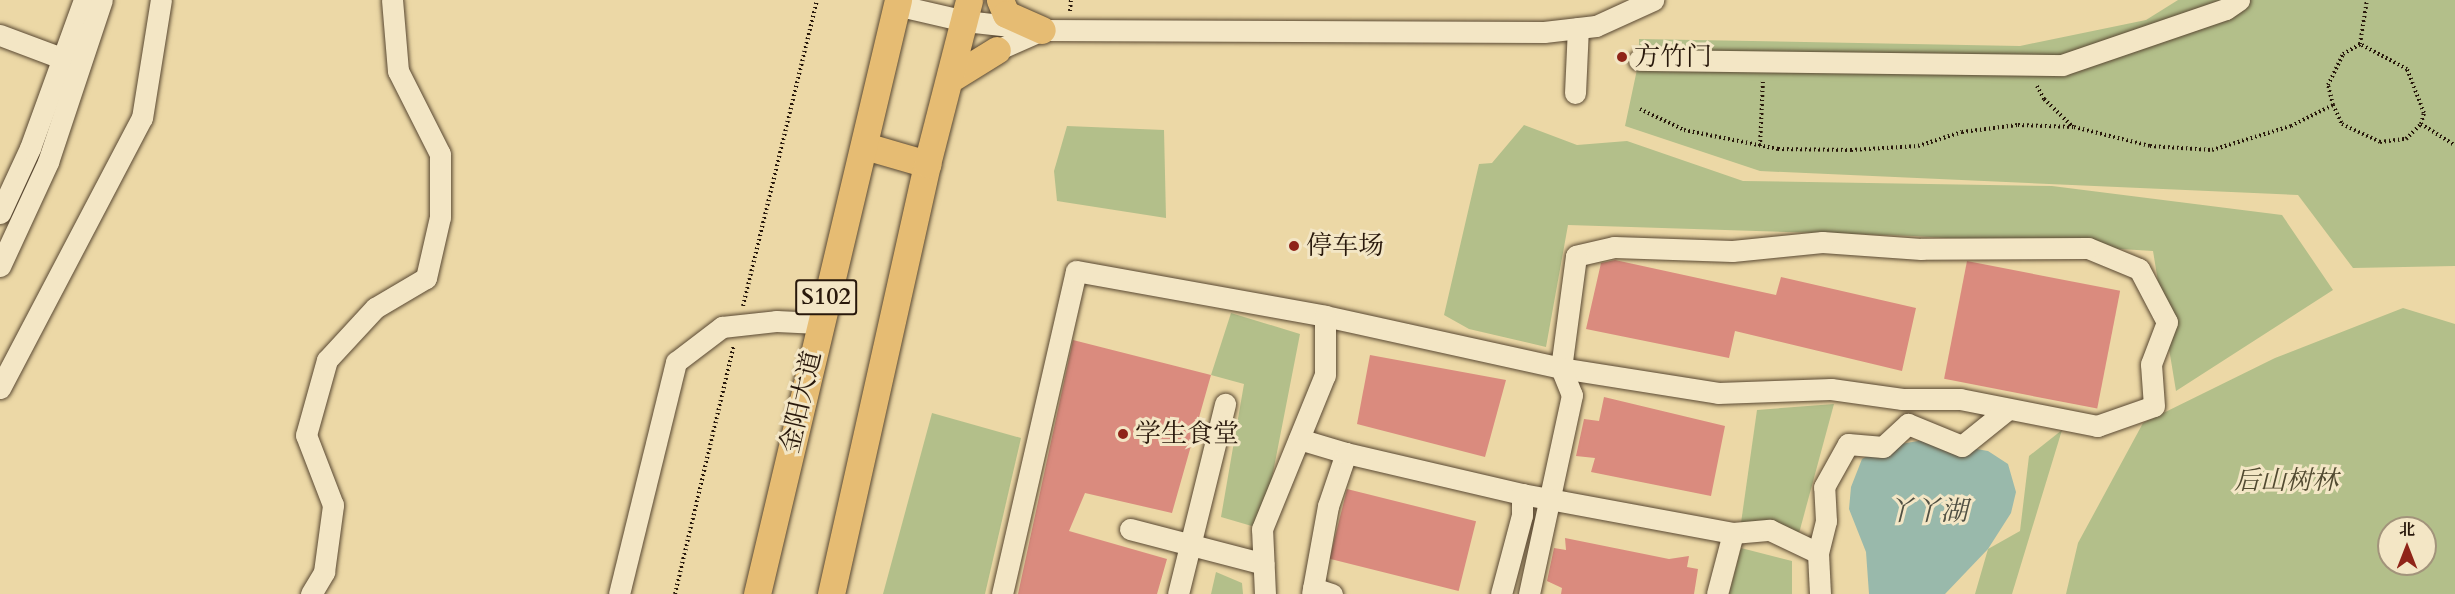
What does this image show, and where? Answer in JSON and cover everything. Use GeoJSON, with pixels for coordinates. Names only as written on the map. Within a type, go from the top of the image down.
{"type":"FeatureCollection","features":[{"type":"Feature","properties":{"kind":"main road"},"geometry":{"type":"LineString","coordinates":[[1000,0],[1006,14],[1042,30]]}},
{"type":"Feature","properties":{"kind":"main road","name":"金阳大道"},"geometry":{"type":"LineString","coordinates":[[757,594],[819,323],[865,146],[897,3]]}},
{"type":"Feature","properties":{"kind":"main road","name":"S102"},"geometry":{"type":"LineString","coordinates":[[831,594],[927,164],[967,10]]}},
{"type":"Feature","properties":{"kind":"main road"},"geometry":{"type":"LineString","coordinates":[[950,79],[997,50]]}},
{"type":"Feature","properties":{"kind":"main road"},"geometry":{"type":"LineString","coordinates":[[865,146],[927,164]]}},
{"type":"Feature","properties":{"kind":"street"},"geometry":{"type":"LineString","coordinates":[[0,213],[64,59],[84,0]]}},
{"type":"Feature","properties":{"kind":"street"},"geometry":{"type":"LineString","coordinates":[[0,266],[48,162],[102,0]]}},
{"type":"Feature","properties":{"kind":"street"},"geometry":{"type":"LineString","coordinates":[[0,388],[142,118],[161,0]]}},
{"type":"Feature","properties":{"kind":"street"},"geometry":{"type":"LineString","coordinates":[[310,594],[324,572],[333,505],[306,435],[327,360],[375,308],[426,278],[440,217],[440,154],[398,71],[392,0]]}},
{"type":"Feature","properties":{"kind":"street"},"geometry":{"type":"LineString","coordinates":[[897,3],[967,10],[1042,30],[1544,32],[1596,26],[1653,0]]}},
{"type":"Feature","properties":{"kind":"street"},"geometry":{"type":"LineString","coordinates":[[1639,60],[2061,65],[2226,9],[2239,0]]}},
{"type":"Feature","properties":{"kind":"street"},"geometry":{"type":"LineString","coordinates":[[1575,93],[1578,28]]}},
{"type":"Feature","properties":{"kind":"street"},"geometry":{"type":"LineString","coordinates":[[997,50],[1042,30]]}},
{"type":"Feature","properties":{"kind":"street"},"geometry":{"type":"LineString","coordinates":[[0,35],[64,59]]}},
{"type":"Feature","properties":{"kind":"street"},"geometry":{"type":"LineString","coordinates":[[1002,594],[1076,272],[1325,316],[1561,368],[1718,393],[1831,389],[1902,399],[1960,399],[2097,426],[2154,406],[2151,363],[2167,322],[2139,269],[2088,248],[1921,249],[1822,242],[1732,251],[1614,247],[1576,256],[1561,368],[1572,395],[1529,594]]}},
{"type":"Feature","properties":{"kind":"street"},"geometry":{"type":"LineString","coordinates":[[1265,594],[1262,529],[1325,375],[1325,316]]}},
{"type":"Feature","properties":{"kind":"street"},"geometry":{"type":"LineString","coordinates":[[619,594],[676,362],[722,327],[776,321],[819,323]]}},
{"type":"Feature","properties":{"kind":"street"},"geometry":{"type":"LineString","coordinates":[[1178,594],[1225,404]]}},
{"type":"Feature","properties":{"kind":"street"},"geometry":{"type":"LineString","coordinates":[[1820,594],[1818,553],[1826,521],[1824,488],[1848,444],[1884,447],[1908,424],[1962,446],[2008,409]]}},
{"type":"Feature","properties":{"kind":"street"},"geometry":{"type":"LineString","coordinates":[[1299,439],[1346,453],[1522,494],[1733,533],[1770,530],[1818,553]]}},
{"type":"Feature","properties":{"kind":"street"},"geometry":{"type":"LineString","coordinates":[[1319,592],[1328,506],[1346,453]]}},
{"type":"Feature","properties":{"kind":"street"},"geometry":{"type":"LineString","coordinates":[[1501,594],[1511,545],[1522,515],[1522,494]]}},
{"type":"Feature","properties":{"kind":"street"},"geometry":{"type":"LineString","coordinates":[[1130,529],[1264,564]]}},
{"type":"Feature","properties":{"kind":"street"},"geometry":{"type":"LineString","coordinates":[[1717,594],[1733,533]]}},
{"type":"Feature","properties":{"kind":"path"},"geometry":{"type":"LineString","coordinates":[[675,594],[817,0]]}},
{"type":"Feature","properties":{"kind":"path"},"geometry":{"type":"LineString","coordinates":[[1070,13],[1071,0]]}},
{"type":"Feature","properties":{"kind":"path"},"geometry":{"type":"LineString","coordinates":[[2360,44],[2367,0]]}},
{"type":"Feature","properties":{"kind":"path"},"geometry":{"type":"LineString","coordinates":[[2360,44],[2407,69],[2424,113],[2421,124],[2406,139],[2380,142],[2342,124],[2333,105],[2328,85],[2334,66],[2343,54],[2360,44]]}},
{"type":"Feature","properties":{"kind":"path"},"geometry":{"type":"LineString","coordinates":[[1760,146],[1761,62]]}},
{"type":"Feature","properties":{"kind":"path"},"geometry":{"type":"LineString","coordinates":[[2025,65],[2044,99],[2074,128]]}},
{"type":"Feature","properties":{"kind":"path"},"geometry":{"type":"LineString","coordinates":[[1640,109],[1684,130],[1760,146],[1851,150],[1918,146],[1962,132],[2018,125],[2074,128],[2150,146],[2212,150],[2291,126],[2333,105]]}},
{"type":"Feature","properties":{"kind":"path"},"geometry":{"type":"LineString","coordinates":[[2421,124],[2455,145]]}},
{"type":"Feature","properties":{"kind":"green space"},"geometry":{"type":"Polygon","coordinates":[[[2178,0],[2455,0],[2455,266],[2353,268],[2298,195],[1760,171],[1625,126],[1639,60],[1639,39],[2020,46],[2146,20],[2178,0]]]}},
{"type":"Feature","properties":{"kind":"green space"},"geometry":{"type":"Polygon","coordinates":[[[1524,125],[1577,145],[1627,141],[1743,181],[2052,186],[2282,215],[2333,290],[2176,391],[2153,251],[1914,236],[1568,225],[1546,347],[1469,329],[1444,315],[1479,164],[1492,163],[1524,125]]]}},
{"type":"Feature","properties":{"kind":"green space"},"geometry":{"type":"Polygon","coordinates":[[[1067,126],[1164,130],[1166,218],[1057,201],[1054,171],[1067,126]]]}},
{"type":"Feature","properties":{"kind":"green space","name":"后山树林"},"geometry":{"type":"Polygon","coordinates":[[[2403,308],[2455,324],[2455,594],[2066,594],[2078,543],[2143,423],[2275,358],[2403,308]]]}},
{"type":"Feature","properties":{"kind":"green space"},"geometry":{"type":"Polygon","coordinates":[[[1231,313],[1300,334],[1262,529],[1221,517],[1244,384],[1211,375],[1231,313]]]}},
{"type":"Feature","properties":{"kind":"green space"},"geometry":{"type":"Polygon","coordinates":[[[1834,404],[1798,537],[1741,523],[1757,410],[1834,404]]]}},
{"type":"Feature","properties":{"kind":"green space"},"geometry":{"type":"Polygon","coordinates":[[[932,413],[1021,438],[985,594],[883,594],[932,413]]]}},
{"type":"Feature","properties":{"kind":"green space"},"geometry":{"type":"Polygon","coordinates":[[[2062,430],[2012,594],[1975,594],[1988,549],[2020,531],[2029,456],[2062,430]]]}},
{"type":"Feature","properties":{"kind":"green space"},"geometry":{"type":"Polygon","coordinates":[[[1741,548],[1792,561],[1792,594],[1729,594],[1741,548]]]}},
{"type":"Feature","properties":{"kind":"green space"},"geometry":{"type":"Polygon","coordinates":[[[1216,572],[1242,583],[1243,594],[1211,594],[1216,572]]]}},
{"type":"Feature","properties":{"kind":"water","name":"丫丫湖"},"geometry":{"type":"Polygon","coordinates":[[[1924,440],[1988,451],[2008,464],[2016,492],[2011,513],[1988,549],[1945,594],[1869,594],[1866,552],[1849,509],[1851,487],[1862,459],[1883,447],[1924,440]]]}},
{"type":"Feature","properties":{"kind":"building"},"geometry":{"type":"Polygon","coordinates":[[[1615,260],[1776,295],[1781,277],[1916,308],[1902,371],[1735,331],[1729,358],[1586,329],[1601,263],[1615,260]]]}},
{"type":"Feature","properties":{"kind":"building"},"geometry":{"type":"Polygon","coordinates":[[[1967,261],[2120,291],[2097,409],[1944,379],[1967,261]]]}},
{"type":"Feature","properties":{"kind":"building","name":"学生食堂"},"geometry":{"type":"Polygon","coordinates":[[[1073,340],[1211,375],[1172,513],[1085,493],[1069,531],[1167,559],[1157,594],[1018,594],[1073,340]]]}},
{"type":"Feature","properties":{"kind":"building"},"geometry":{"type":"Polygon","coordinates":[[[1370,355],[1506,380],[1485,457],[1357,424],[1370,355]]]}},
{"type":"Feature","properties":{"kind":"building"},"geometry":{"type":"Polygon","coordinates":[[[1604,397],[1725,426],[1711,496],[1591,472],[1595,458],[1576,456],[1584,419],[1599,421],[1604,397]]]}},
{"type":"Feature","properties":{"kind":"building"},"geometry":{"type":"Polygon","coordinates":[[[1347,489],[1476,521],[1459,591],[1330,559],[1347,489]]]}},
{"type":"Feature","properties":{"kind":"building"},"geometry":{"type":"Polygon","coordinates":[[[1565,538],[1669,559],[1689,556],[1687,567],[1698,569],[1694,594],[1561,594],[1562,588],[1547,581],[1554,548],[1566,550],[1565,538]]]}},
{"type":"Feature","properties":{"kind":"place","name":"方竹门"},"geometry":{"type":"Point","coordinates":[1622,57]}},
{"type":"Feature","properties":{"kind":"place","name":"停车场"},"geometry":{"type":"Point","coordinates":[1294,246]}},
{"type":"Feature","properties":{"kind":"place","name":"学生食堂"},"geometry":{"type":"Point","coordinates":[1123,434]}}]}
